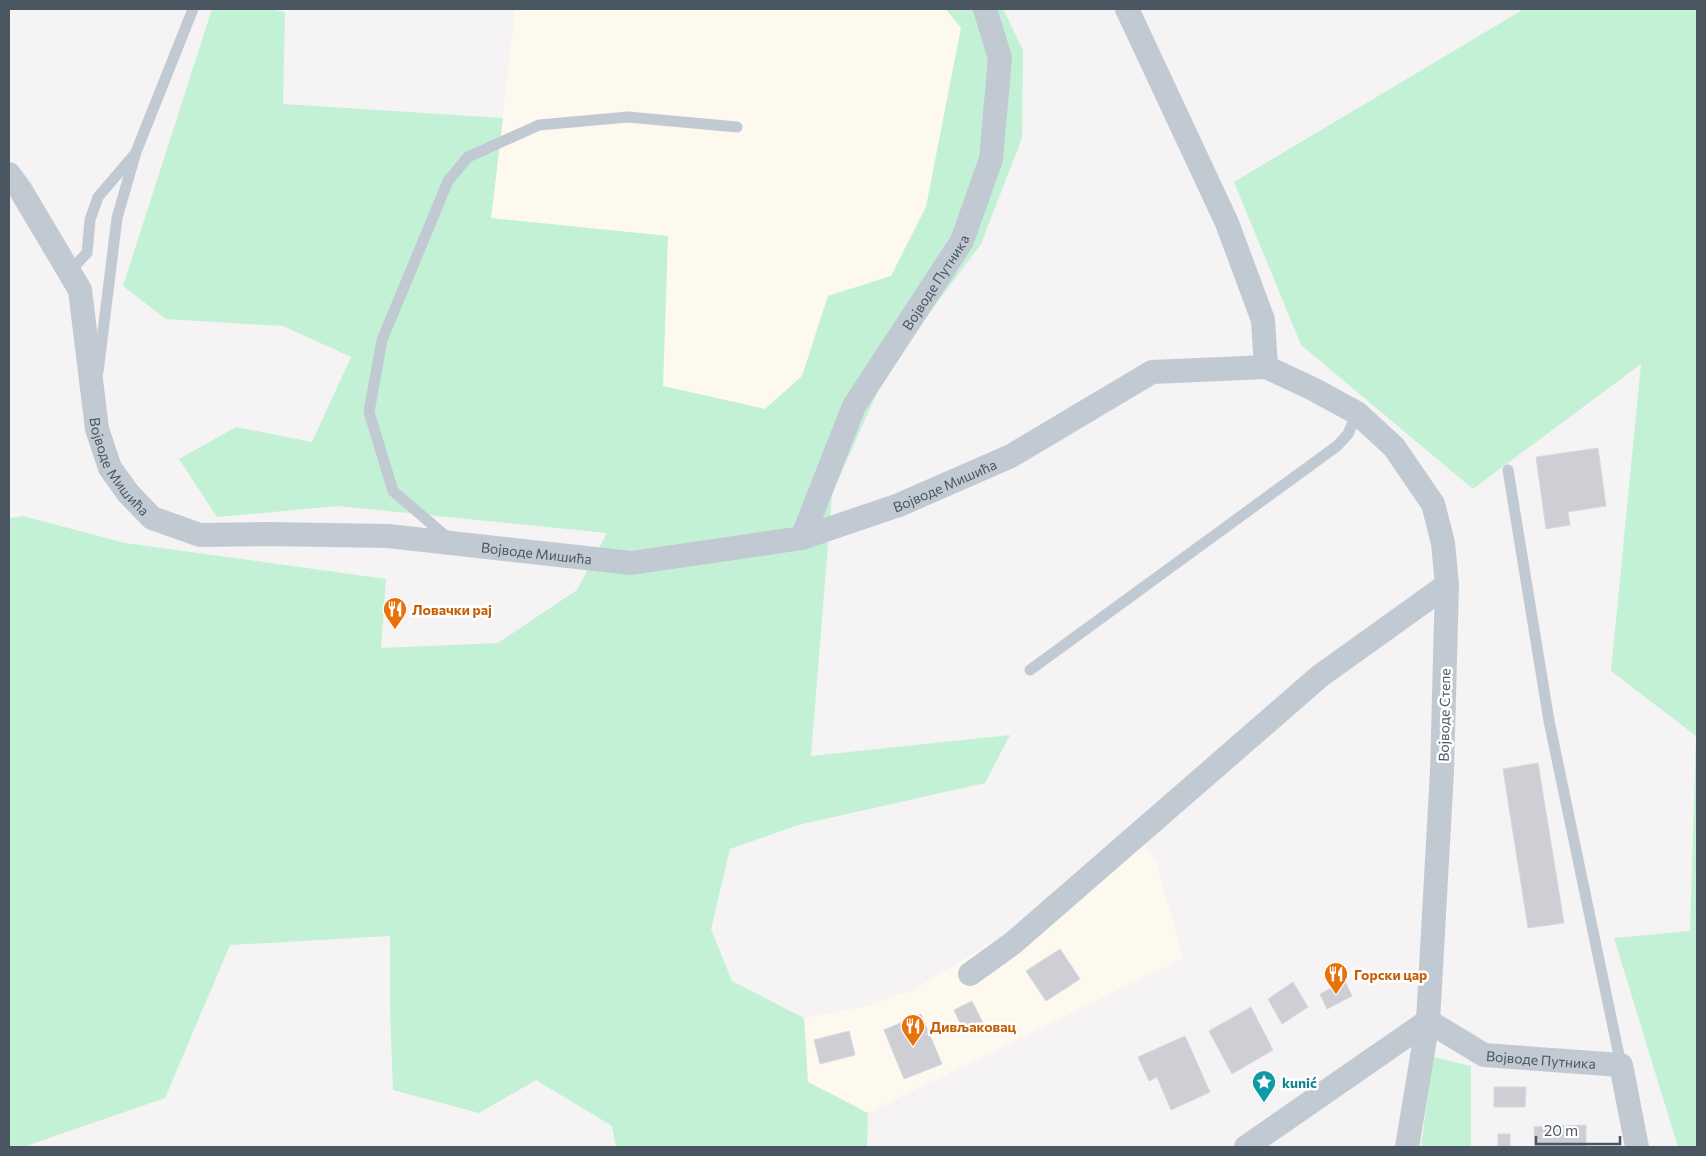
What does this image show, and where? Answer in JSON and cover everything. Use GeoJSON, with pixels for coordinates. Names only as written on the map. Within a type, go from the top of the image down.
{"type":"FeatureCollection","features":[{"type":"Feature","properties":{"kind":"street","name":"Војводе Путника"},"geometry":{"type":"LineString","coordinates":[[802,538],[854,406],[962,241],[991,160],[1000,58],[986,9]]}},
{"type":"Feature","properties":{"kind":"street"},"geometry":{"type":"LineString","coordinates":[[1127,9],[1228,222],[1263,320],[1266,367]]}},
{"type":"Feature","properties":{"kind":"street","name":"Војводе Мишића"},"geometry":{"type":"LineString","coordinates":[[9,174],[20,189],[80,290],[97,429],[110,468],[128,493],[152,518],[200,535],[388,536],[631,563],[802,538],[899,505],[1011,456],[1152,372],[1266,367]]}},
{"type":"Feature","properties":{"kind":"street","name":"Војводе Степе"},"geometry":{"type":"LineString","coordinates":[[1266,367],[1314,389],[1357,413],[1394,446],[1433,504],[1443,543],[1447,585],[1442,771],[1428,1021],[1407,1147]]}},
{"type":"Feature","properties":{"kind":"street"},"geometry":{"type":"LineString","coordinates":[[970,974],[1013,943],[1320,676],[1447,585]]}},
{"type":"Feature","properties":{"kind":"street","name":"Војводе Путника"},"geometry":{"type":"LineString","coordinates":[[1428,1021],[1484,1055],[1621,1065]]}},
{"type":"Feature","properties":{"kind":"street"},"geometry":{"type":"LineString","coordinates":[[1246,1147],[1428,1021]]}},
{"type":"Feature","properties":{"kind":"street"},"geometry":{"type":"LineString","coordinates":[[1621,1065],[1637,1147]]}},
{"type":"Feature","properties":{"kind":"lane"},"geometry":{"type":"LineString","coordinates":[[94,405],[117,218],[136,152],[193,9]]}},
{"type":"Feature","properties":{"kind":"lane"},"geometry":{"type":"LineString","coordinates":[[455,544],[393,490],[369,412],[382,340],[448,181],[468,157],[539,125],[628,117],[737,127]]}},
{"type":"Feature","properties":{"kind":"lane"},"geometry":{"type":"LineString","coordinates":[[70,272],[87,253],[90,220],[98,197],[136,152]]}},
{"type":"Feature","properties":{"kind":"lane"},"geometry":{"type":"LineString","coordinates":[[1030,670],[1337,446],[1348,434],[1357,413]]}},
{"type":"Feature","properties":{"kind":"lane"},"geometry":{"type":"LineString","coordinates":[[1508,470],[1549,721],[1621,1065]]}},
{"type":"Feature","properties":{"kind":"shaded area"},"geometry":{"type":"Polygon","coordinates":[[[515,9],[946,9],[961,28],[926,207],[891,276],[828,296],[802,376],[765,409],[663,386],[668,236],[491,218],[515,9]]]}},
{"type":"Feature","properties":{"kind":"shaded area"},"geometry":{"type":"Polygon","coordinates":[[[1132,830],[1156,861],[1183,958],[868,1113],[808,1082],[804,1018],[867,1006],[914,989],[1018,927],[1132,830]]]}},
{"type":"Feature","properties":{"kind":"green space"},"geometry":{"type":"Polygon","coordinates":[[[212,9],[270,9],[285,12],[283,104],[503,118],[491,218],[668,236],[663,386],[765,409],[802,376],[828,296],[891,276],[926,207],[961,28],[946,9],[1003,9],[1023,50],[1022,138],[981,244],[888,368],[832,494],[811,756],[1010,735],[985,783],[798,825],[730,849],[711,929],[732,981],[804,1018],[808,1082],[868,1113],[867,1147],[616,1147],[612,1126],[536,1080],[479,1113],[393,1090],[390,936],[230,945],[165,1098],[23,1147],[9,1147],[9,518],[23,516],[125,543],[386,579],[381,648],[498,643],[577,590],[607,533],[338,506],[217,517],[179,459],[236,427],[312,442],[351,357],[283,326],[166,319],[123,286],[212,9]]]}},
{"type":"Feature","properties":{"kind":"green space"},"geometry":{"type":"Polygon","coordinates":[[[1524,9],[1697,9],[1697,1147],[1678,1147],[1614,938],[1690,931],[1696,736],[1611,671],[1641,364],[1473,489],[1301,345],[1234,182],[1524,9]]]}},
{"type":"Feature","properties":{"kind":"green space"},"geometry":{"type":"Polygon","coordinates":[[[1433,1057],[1471,1066],[1471,1147],[1421,1147],[1433,1057]]]}},
{"type":"Feature","properties":{"kind":"building"},"geometry":{"type":"Polygon","coordinates":[[[1598,448],[1606,506],[1568,512],[1570,525],[1546,529],[1536,457],[1598,448]]]}},
{"type":"Feature","properties":{"kind":"building"},"geometry":{"type":"Polygon","coordinates":[[[1538,763],[1564,923],[1528,928],[1503,769],[1538,763]]]}},
{"type":"Feature","properties":{"kind":"building"},"geometry":{"type":"Polygon","coordinates":[[[1060,949],[1080,979],[1046,1001],[1026,971],[1060,949]]]}},
{"type":"Feature","properties":{"kind":"building","name":"Горски цар"},"geometry":{"type":"Polygon","coordinates":[[[1345,981],[1352,996],[1327,1009],[1320,994],[1345,981]]]}},
{"type":"Feature","properties":{"kind":"building"},"geometry":{"type":"Polygon","coordinates":[[[1293,982],[1308,1007],[1282,1024],[1268,999],[1293,982]]]}},
{"type":"Feature","properties":{"kind":"building"},"geometry":{"type":"Polygon","coordinates":[[[972,1001],[984,1025],[965,1034],[954,1010],[972,1001]]]}},
{"type":"Feature","properties":{"kind":"building"},"geometry":{"type":"Polygon","coordinates":[[[1251,1007],[1273,1050],[1232,1074],[1209,1031],[1251,1007]]]}},
{"type":"Feature","properties":{"kind":"building","name":"Дивљаковац"},"geometry":{"type":"Polygon","coordinates":[[[921,1014],[942,1064],[904,1079],[884,1030],[921,1014]]]}},
{"type":"Feature","properties":{"kind":"building"},"geometry":{"type":"Polygon","coordinates":[[[849,1031],[855,1055],[820,1064],[814,1040],[849,1031]]]}},
{"type":"Feature","properties":{"kind":"building"},"geometry":{"type":"Polygon","coordinates":[[[1185,1036],[1210,1092],[1171,1110],[1157,1077],[1149,1081],[1138,1057],[1185,1036]]]}},
{"type":"Feature","properties":{"kind":"building"},"geometry":{"type":"Polygon","coordinates":[[[1494,1087],[1526,1087],[1525,1107],[1494,1107],[1494,1087]]]}},
{"type":"Feature","properties":{"kind":"building"},"geometry":{"type":"Polygon","coordinates":[[[1586,1125],[1586,1147],[1535,1147],[1534,1127],[1586,1125]]]}},
{"type":"Feature","properties":{"kind":"building"},"geometry":{"type":"Polygon","coordinates":[[[1498,1134],[1510,1134],[1510,1147],[1498,1147],[1498,1134]]]}},
{"type":"Feature","properties":{"kind":"place","name":"Ловачки рај"},"geometry":{"type":"Point","coordinates":[395,630]}},
{"type":"Feature","properties":{"kind":"place","name":"Горски цар"},"geometry":{"type":"Point","coordinates":[1336,995]}},
{"type":"Feature","properties":{"kind":"place","name":"Дивљаковац"},"geometry":{"type":"Point","coordinates":[913,1047]}},
{"type":"Feature","properties":{"kind":"place","name":"kunić"},"geometry":{"type":"Point","coordinates":[1264,1103]}}]}
